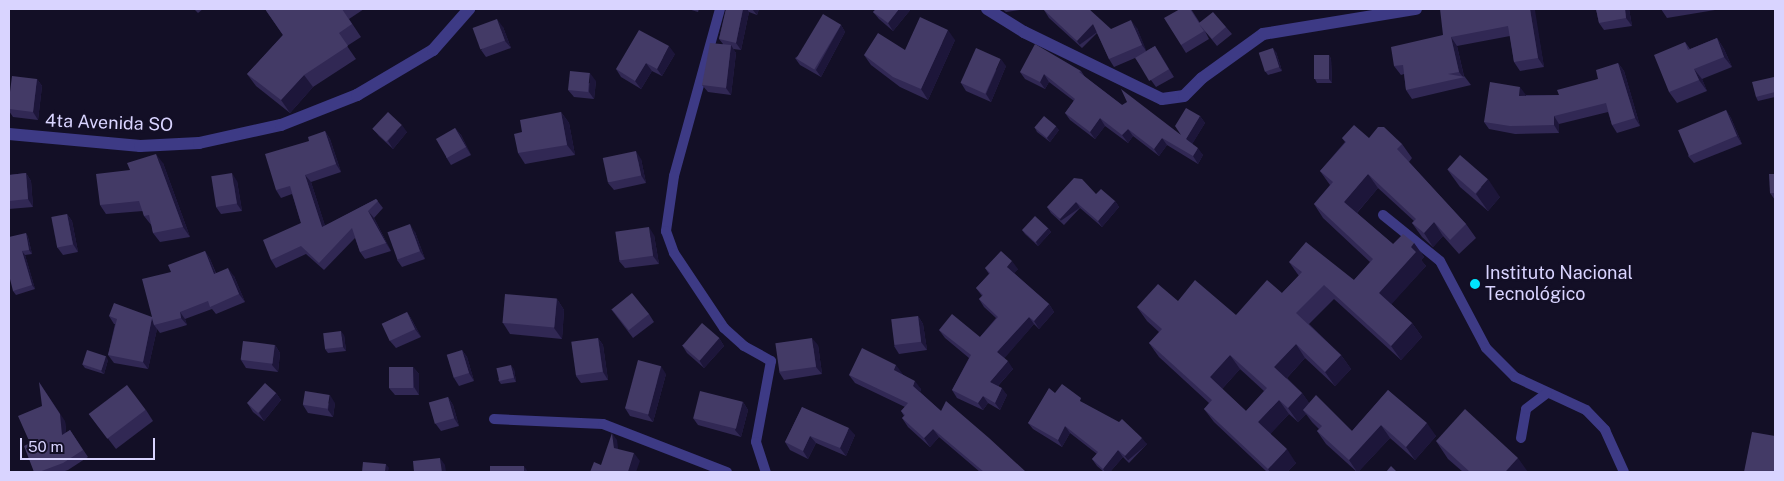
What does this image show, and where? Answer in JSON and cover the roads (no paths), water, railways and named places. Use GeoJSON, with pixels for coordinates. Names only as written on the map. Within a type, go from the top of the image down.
{"type":"FeatureCollection","features":[{"type":"Feature","properties":{"kind":"street","name":"4ta Avenida SO"},"geometry":{"type":"LineString","coordinates":[[9,134],[140,146],[199,143],[281,125],[357,95],[433,50],[469,9]]}},
{"type":"Feature","properties":{"kind":"street"},"geometry":{"type":"LineString","coordinates":[[987,9],[1024,32],[1162,98],[1184,96],[1202,78],[1263,34],[1416,9]]}},
{"type":"Feature","properties":{"kind":"lane"},"geometry":{"type":"LineString","coordinates":[[720,9],[674,176],[666,231],[674,253],[724,328],[744,346],[771,361],[756,442],[766,472]]}},
{"type":"Feature","properties":{"kind":"lane"},"geometry":{"type":"LineString","coordinates":[[1383,215],[1440,261],[1486,348],[1515,377],[1586,410],[1605,430],[1624,472]]}},
{"type":"Feature","properties":{"kind":"lane"},"geometry":{"type":"LineString","coordinates":[[1521,438],[1526,409],[1547,393]]}},
{"type":"Feature","properties":{"kind":"lane"},"geometry":{"type":"LineString","coordinates":[[494,419],[603,424],[727,472]]}},
{"type":"Feature","properties":{"kind":"place","name":"Instituto Nacional Tecnológico"},"geometry":{"type":"Point","coordinates":[1475,284]}}]}
